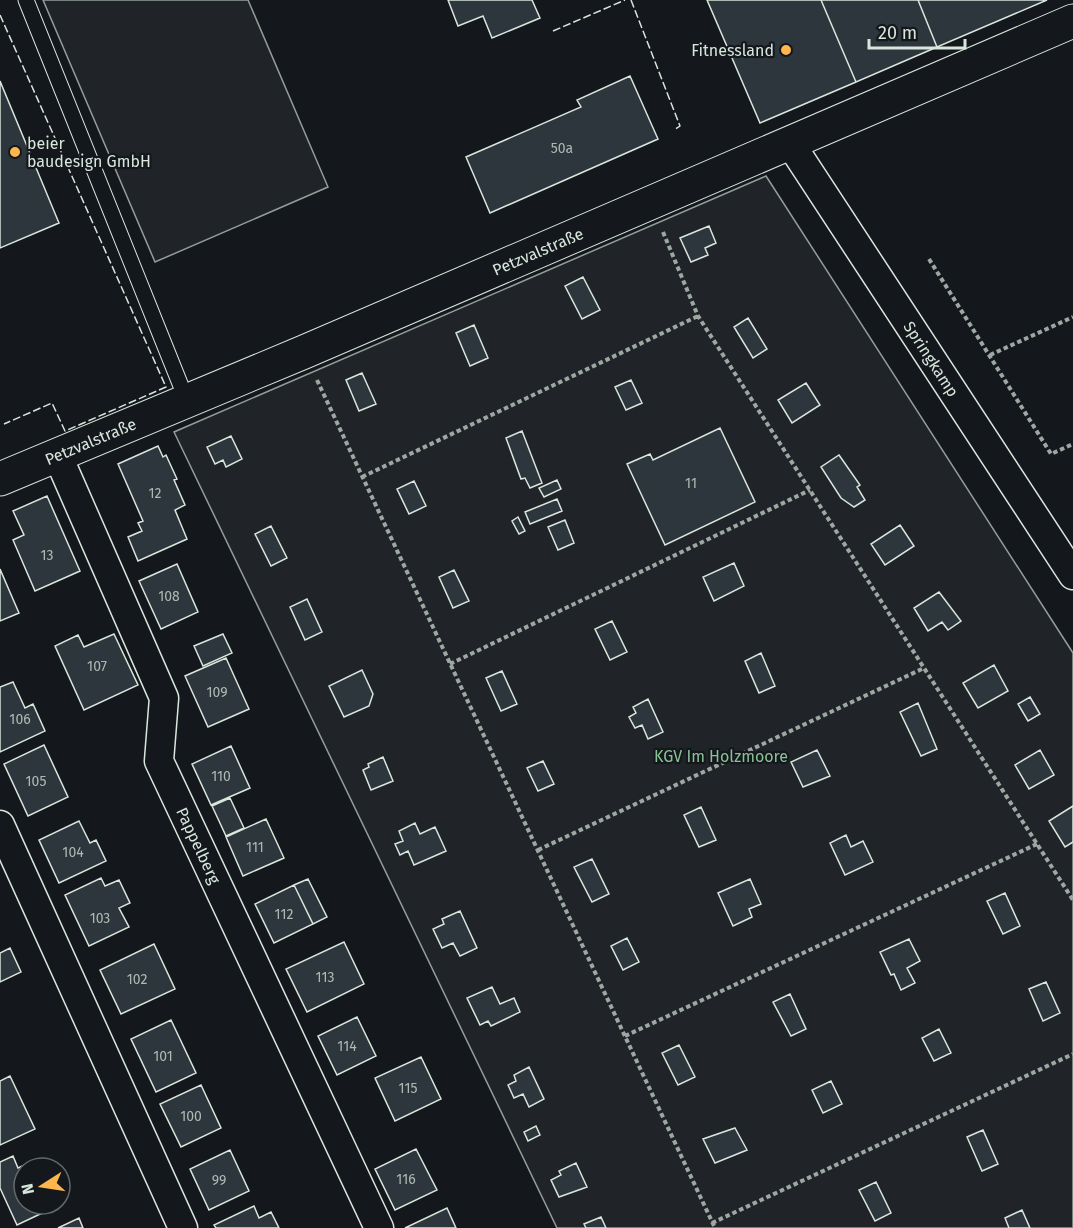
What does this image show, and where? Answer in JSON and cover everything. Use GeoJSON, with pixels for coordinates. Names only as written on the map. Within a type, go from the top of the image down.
{"type":"FeatureCollection","features":[{"type":"Feature","properties":{"kind":"street","name":"Petzvalstraße"},"geometry":{"type":"LineString","coordinates":[[0,479],[304,352],[1073,21]]}},
{"type":"Feature","properties":{"kind":"street","name":"Springkamp"},"geometry":{"type":"LineString","coordinates":[[790,143],[1073,575]]}},
{"type":"Feature","properties":{"kind":"street","name":"Pappelberg"},"geometry":{"type":"LineString","coordinates":[[57,454],[164,698],[159,761],[379,1228]]}},
{"type":"Feature","properties":{"kind":"street"},"geometry":{"type":"LineString","coordinates":[[0,825],[183,1228]]}},
{"type":"Feature","properties":{"kind":"lane"},"geometry":{"type":"LineString","coordinates":[[26,0],[187,401]]}},
{"type":"Feature","properties":{"kind":"path"},"geometry":{"type":"LineString","coordinates":[[651,202],[698,316],[1073,900]]}},
{"type":"Feature","properties":{"kind":"path"},"geometry":{"type":"LineString","coordinates":[[929,259],[1051,453],[1073,444]]}},
{"type":"Feature","properties":{"kind":"path"},"geometry":{"type":"LineString","coordinates":[[362,477],[698,316]]}},
{"type":"Feature","properties":{"kind":"path"},"geometry":{"type":"LineString","coordinates":[[990,355],[1073,317]]}},
{"type":"Feature","properties":{"kind":"path"},"geometry":{"type":"LineString","coordinates":[[304,352],[715,1228]]}},
{"type":"Feature","properties":{"kind":"path"},"geometry":{"type":"LineString","coordinates":[[450,664],[810,490]]}},
{"type":"Feature","properties":{"kind":"path"},"geometry":{"type":"LineString","coordinates":[[538,850],[924,668]]}},
{"type":"Feature","properties":{"kind":"path"},"geometry":{"type":"LineString","coordinates":[[625,1036],[1037,844]]}},
{"type":"Feature","properties":{"kind":"path"},"geometry":{"type":"LineString","coordinates":[[712,1223],[1073,1054]]}},
{"type":"Feature","properties":{"kind":"green space"},"geometry":{"type":"Polygon","coordinates":[[[43,0],[248,0],[328,187],[155,262],[43,0]]]}},
{"type":"Feature","properties":{"kind":"green space","name":"KGV Im Holzmoore"},"geometry":{"type":"Polygon","coordinates":[[[766,176],[1073,653],[1073,1228],[557,1228],[174,432],[766,176]]]}},
{"type":"Feature","properties":{"kind":"building"},"geometry":{"type":"Polygon","coordinates":[[[448,0],[532,0],[540,18],[492,38],[483,16],[458,26],[448,0]]]}},
{"type":"Feature","properties":{"kind":"building","name":"Fitnessland"},"geometry":{"type":"Polygon","coordinates":[[[707,0],[821,0],[856,82],[760,123],[707,0]]]}},
{"type":"Feature","properties":{"kind":"building"},"geometry":{"type":"Polygon","coordinates":[[[821,0],[918,0],[937,47],[856,82],[821,0]]]}},
{"type":"Feature","properties":{"kind":"building"},"geometry":{"type":"Polygon","coordinates":[[[918,0],[1047,0],[937,47],[918,0]]]}},
{"type":"Feature","properties":{"kind":"building"},"geometry":{"type":"Polygon","coordinates":[[[630,76],[658,139],[490,213],[466,157],[581,107],[577,100],[630,76]]]}},
{"type":"Feature","properties":{"kind":"building","name":"beier baudesign GmbH"},"geometry":{"type":"Polygon","coordinates":[[[0,81],[59,223],[0,248],[0,81]]]}},
{"type":"Feature","properties":{"kind":"building"},"geometry":{"type":"Polygon","coordinates":[[[709,226],[716,243],[705,248],[708,255],[691,262],[680,238],[709,226]]]}},
{"type":"Feature","properties":{"kind":"building"},"geometry":{"type":"Polygon","coordinates":[[[583,277],[600,310],[582,319],[565,286],[583,277]]]}},
{"type":"Feature","properties":{"kind":"building"},"geometry":{"type":"Polygon","coordinates":[[[748,318],[767,349],[753,358],[734,327],[748,318]]]}},
{"type":"Feature","properties":{"kind":"building"},"geometry":{"type":"Polygon","coordinates":[[[474,325],[488,358],[470,366],[456,333],[474,325]]]}},
{"type":"Feature","properties":{"kind":"building"},"geometry":{"type":"Polygon","coordinates":[[[362,373],[376,404],[359,411],[346,380],[362,373]]]}},
{"type":"Feature","properties":{"kind":"building"},"geometry":{"type":"Polygon","coordinates":[[[631,380],[642,403],[626,410],[615,387],[631,380]]]}},
{"type":"Feature","properties":{"kind":"building"},"geometry":{"type":"Polygon","coordinates":[[[806,383],[820,405],[792,423],[778,400],[806,383]]]}},
{"type":"Feature","properties":{"kind":"building"},"geometry":{"type":"Polygon","coordinates":[[[720,428],[755,502],[665,545],[627,464],[650,454],[653,460],[720,428]]]}},
{"type":"Feature","properties":{"kind":"building"},"geometry":{"type":"Polygon","coordinates":[[[522,431],[542,483],[530,488],[525,478],[521,479],[506,438],[522,431]]]}},
{"type":"Feature","properties":{"kind":"building"},"geometry":{"type":"Polygon","coordinates":[[[231,436],[242,459],[226,467],[223,460],[215,464],[207,447],[231,436]]]}},
{"type":"Feature","properties":{"kind":"building"},"geometry":{"type":"Polygon","coordinates":[[[158,446],[163,457],[166,455],[177,479],[174,480],[185,505],[175,510],[187,539],[138,561],[128,537],[142,531],[138,523],[143,521],[118,464],[158,446]]]}},
{"type":"Feature","properties":{"kind":"building"},"geometry":{"type":"Polygon","coordinates":[[[839,455],[860,485],[857,487],[865,500],[854,507],[841,498],[821,467],[839,455]]]}},
{"type":"Feature","properties":{"kind":"building"},"geometry":{"type":"Polygon","coordinates":[[[557,480],[561,489],[544,497],[539,488],[557,480]]]}},
{"type":"Feature","properties":{"kind":"building"},"geometry":{"type":"Polygon","coordinates":[[[414,481],[426,506],[409,514],[397,489],[414,481]]]}},
{"type":"Feature","properties":{"kind":"building"},"geometry":{"type":"Polygon","coordinates":[[[47,496],[80,571],[35,591],[13,540],[24,535],[13,511],[47,496]]]}},
{"type":"Feature","properties":{"kind":"building"},"geometry":{"type":"Polygon","coordinates":[[[557,499],[562,511],[530,524],[525,512],[557,499]]]}},
{"type":"Feature","properties":{"kind":"building"},"geometry":{"type":"Polygon","coordinates":[[[518,517],[525,531],[519,534],[512,521],[518,517]]]}},
{"type":"Feature","properties":{"kind":"building"},"geometry":{"type":"Polygon","coordinates":[[[565,520],[574,543],[558,550],[548,527],[565,520]]]}},
{"type":"Feature","properties":{"kind":"building"},"geometry":{"type":"Polygon","coordinates":[[[900,525],[914,546],[885,565],[871,544],[900,525]]]}},
{"type":"Feature","properties":{"kind":"building"},"geometry":{"type":"Polygon","coordinates":[[[271,526],[287,558],[271,566],[255,534],[271,526]]]}},
{"type":"Feature","properties":{"kind":"building"},"geometry":{"type":"Polygon","coordinates":[[[734,563],[744,586],[714,601],[703,577],[734,563]]]}},
{"type":"Feature","properties":{"kind":"building"},"geometry":{"type":"Polygon","coordinates":[[[177,564],[198,612],[161,629],[139,581],[177,564]]]}},
{"type":"Feature","properties":{"kind":"building"},"geometry":{"type":"Polygon","coordinates":[[[0,569],[19,613],[0,621],[0,569]]]}},
{"type":"Feature","properties":{"kind":"building"},"geometry":{"type":"Polygon","coordinates":[[[454,570],[469,601],[453,608],[439,577],[454,570]]]}},
{"type":"Feature","properties":{"kind":"building"},"geometry":{"type":"Polygon","coordinates":[[[939,592],[961,621],[948,630],[942,622],[928,631],[914,608],[939,592]]]}},
{"type":"Feature","properties":{"kind":"building"},"geometry":{"type":"Polygon","coordinates":[[[307,599],[322,632],[305,640],[290,607],[307,599]]]}},
{"type":"Feature","properties":{"kind":"building"},"geometry":{"type":"Polygon","coordinates":[[[612,621],[627,652],[610,660],[595,629],[612,621]]]}},
{"type":"Feature","properties":{"kind":"building"},"geometry":{"type":"Polygon","coordinates":[[[114,634],[138,685],[84,710],[55,646],[78,635],[84,647],[114,634]]]}},
{"type":"Feature","properties":{"kind":"building"},"geometry":{"type":"Polygon","coordinates":[[[223,634],[232,653],[203,666],[194,646],[223,634]]]}},
{"type":"Feature","properties":{"kind":"building"},"geometry":{"type":"Polygon","coordinates":[[[761,653],[775,686],[759,693],[745,661],[761,653]]]}},
{"type":"Feature","properties":{"kind":"building"},"geometry":{"type":"Polygon","coordinates":[[[226,658],[249,709],[208,727],[185,676],[226,658]]]}},
{"type":"Feature","properties":{"kind":"building"},"geometry":{"type":"Polygon","coordinates":[[[994,665],[1008,691],[978,708],[963,683],[994,665]]]}},
{"type":"Feature","properties":{"kind":"building"},"geometry":{"type":"Polygon","coordinates":[[[362,670],[373,694],[369,706],[344,717],[329,686],[362,670]]]}},
{"type":"Feature","properties":{"kind":"building"},"geometry":{"type":"Polygon","coordinates":[[[502,671],[517,704],[501,711],[486,678],[502,671]]]}},
{"type":"Feature","properties":{"kind":"building"},"geometry":{"type":"Polygon","coordinates":[[[13,682],[25,708],[33,704],[45,731],[0,752],[0,687],[13,682]]]}},
{"type":"Feature","properties":{"kind":"building"},"geometry":{"type":"Polygon","coordinates":[[[1030,697],[1040,714],[1028,721],[1018,704],[1030,697]]]}},
{"type":"Feature","properties":{"kind":"building"},"geometry":{"type":"Polygon","coordinates":[[[648,699],[663,732],[648,739],[642,725],[635,728],[629,717],[636,713],[633,707],[648,699]]]}},
{"type":"Feature","properties":{"kind":"building"},"geometry":{"type":"Polygon","coordinates":[[[918,703],[937,749],[921,756],[900,712],[918,703]]]}},
{"type":"Feature","properties":{"kind":"building"},"geometry":{"type":"Polygon","coordinates":[[[44,745],[68,797],[28,816],[4,764],[44,745]]]}},
{"type":"Feature","properties":{"kind":"building"},"geometry":{"type":"Polygon","coordinates":[[[231,746],[250,788],[211,805],[192,764],[231,746]]]}},
{"type":"Feature","properties":{"kind":"building"},"geometry":{"type":"Polygon","coordinates":[[[817,750],[830,776],[803,787],[791,762],[817,750]]]}},
{"type":"Feature","properties":{"kind":"building"},"geometry":{"type":"Polygon","coordinates":[[[1040,750],[1054,775],[1029,789],[1015,765],[1040,750]]]}},
{"type":"Feature","properties":{"kind":"building"},"geometry":{"type":"Polygon","coordinates":[[[383,757],[393,781],[371,790],[363,770],[369,767],[368,764],[383,757]]]}},
{"type":"Feature","properties":{"kind":"building"},"geometry":{"type":"Polygon","coordinates":[[[543,761],[554,784],[538,791],[527,768],[543,761]]]}},
{"type":"Feature","properties":{"kind":"building"},"geometry":{"type":"Polygon","coordinates":[[[230,798],[244,828],[226,836],[212,806],[230,798]]]}},
{"type":"Feature","properties":{"kind":"building"},"geometry":{"type":"Polygon","coordinates":[[[1073,806],[1073,842],[1065,847],[1049,821],[1073,806]]]}},
{"type":"Feature","properties":{"kind":"building"},"geometry":{"type":"Polygon","coordinates":[[[701,807],[716,840],[699,847],[684,815],[701,807]]]}},
{"type":"Feature","properties":{"kind":"building"},"geometry":{"type":"Polygon","coordinates":[[[266,819],[284,858],[243,876],[226,837],[266,819]]]}},
{"type":"Feature","properties":{"kind":"building"},"geometry":{"type":"Polygon","coordinates":[[[79,821],[90,843],[96,840],[106,861],[59,883],[39,840],[79,821]]]}},
{"type":"Feature","properties":{"kind":"building"},"geometry":{"type":"Polygon","coordinates":[[[415,823],[420,834],[435,827],[446,851],[414,865],[408,851],[400,855],[395,844],[403,841],[399,831],[415,823]]]}},
{"type":"Feature","properties":{"kind":"building"},"geometry":{"type":"Polygon","coordinates":[[[846,835],[851,847],[863,841],[873,862],[845,875],[830,843],[846,835]]]}},
{"type":"Feature","properties":{"kind":"building"},"geometry":{"type":"Polygon","coordinates":[[[592,859],[609,894],[592,902],[574,867],[592,859]]]}},
{"type":"Feature","properties":{"kind":"building"},"geometry":{"type":"Polygon","coordinates":[[[101,878],[105,886],[119,880],[130,903],[119,908],[129,927],[89,946],[65,895],[101,878]]]}},
{"type":"Feature","properties":{"kind":"building"},"geometry":{"type":"Polygon","coordinates":[[[308,879],[327,917],[313,924],[294,885],[308,879]]]}},
{"type":"Feature","properties":{"kind":"building"},"geometry":{"type":"Polygon","coordinates":[[[750,879],[761,904],[749,909],[752,917],[733,926],[718,893],[750,879]]]}},
{"type":"Feature","properties":{"kind":"building"},"geometry":{"type":"Polygon","coordinates":[[[294,885],[313,924],[274,943],[255,904],[294,885]]]}},
{"type":"Feature","properties":{"kind":"building"},"geometry":{"type":"Polygon","coordinates":[[[1005,893],[1020,926],[1003,934],[987,901],[1005,893]]]}},
{"type":"Feature","properties":{"kind":"building"},"geometry":{"type":"Polygon","coordinates":[[[460,911],[477,948],[460,956],[453,943],[442,948],[433,929],[444,924],[442,919],[460,911]]]}},
{"type":"Feature","properties":{"kind":"building"},"geometry":{"type":"Polygon","coordinates":[[[627,938],[639,962],[623,970],[611,946],[627,938]]]}},
{"type":"Feature","properties":{"kind":"building"},"geometry":{"type":"Polygon","coordinates":[[[909,939],[920,961],[907,968],[915,983],[901,990],[880,952],[909,939]]]}},
{"type":"Feature","properties":{"kind":"building"},"geometry":{"type":"Polygon","coordinates":[[[344,942],[364,984],[307,1012],[286,969],[344,942]]]}},
{"type":"Feature","properties":{"kind":"building"},"geometry":{"type":"Polygon","coordinates":[[[154,944],[175,989],[121,1014],[100,970],[154,944]]]}},
{"type":"Feature","properties":{"kind":"building"},"geometry":{"type":"Polygon","coordinates":[[[10,948],[21,972],[0,982],[0,953],[10,948]]]}},
{"type":"Feature","properties":{"kind":"building"},"geometry":{"type":"Polygon","coordinates":[[[1046,982],[1060,1013],[1043,1021],[1029,989],[1046,982]]]}},
{"type":"Feature","properties":{"kind":"building"},"geometry":{"type":"Polygon","coordinates":[[[492,987],[500,1004],[514,998],[520,1012],[491,1026],[488,1021],[480,1025],[467,998],[492,987]]]}},
{"type":"Feature","properties":{"kind":"building"},"geometry":{"type":"Polygon","coordinates":[[[790,994],[806,1029],[791,1036],[773,1002],[790,994]]]}},
{"type":"Feature","properties":{"kind":"building"},"geometry":{"type":"Polygon","coordinates":[[[357,1017],[376,1056],[337,1075],[318,1036],[357,1017]]]}},
{"type":"Feature","properties":{"kind":"building"},"geometry":{"type":"Polygon","coordinates":[[[171,1020],[196,1073],[156,1092],[131,1039],[171,1020]]]}},
{"type":"Feature","properties":{"kind":"building"},"geometry":{"type":"Polygon","coordinates":[[[939,1029],[951,1053],[934,1061],[922,1038],[939,1029]]]}},
{"type":"Feature","properties":{"kind":"building"},"geometry":{"type":"Polygon","coordinates":[[[679,1045],[695,1077],[678,1085],[662,1053],[679,1045]]]}},
{"type":"Feature","properties":{"kind":"building"},"geometry":{"type":"Polygon","coordinates":[[[421,1057],[441,1099],[395,1121],[375,1078],[421,1057]]]}},
{"type":"Feature","properties":{"kind":"building"},"geometry":{"type":"Polygon","coordinates":[[[529,1067],[544,1099],[529,1107],[523,1094],[514,1098],[508,1085],[516,1081],[514,1075],[529,1067]]]}},
{"type":"Feature","properties":{"kind":"building"},"geometry":{"type":"Polygon","coordinates":[[[10,1076],[35,1129],[0,1145],[0,1081],[10,1076]]]}},
{"type":"Feature","properties":{"kind":"building"},"geometry":{"type":"Polygon","coordinates":[[[831,1081],[842,1104],[823,1113],[812,1090],[831,1081]]]}},
{"type":"Feature","properties":{"kind":"building"},"geometry":{"type":"Polygon","coordinates":[[[201,1085],[221,1128],[181,1147],[160,1104],[201,1085]]]}},
{"type":"Feature","properties":{"kind":"building"},"geometry":{"type":"Polygon","coordinates":[[[536,1126],[540,1135],[528,1141],[524,1132],[536,1126]]]}},
{"type":"Feature","properties":{"kind":"building"},"geometry":{"type":"Polygon","coordinates":[[[735,1128],[747,1150],[715,1163],[703,1139],[735,1128]]]}},
{"type":"Feature","properties":{"kind":"building"},"geometry":{"type":"Polygon","coordinates":[[[983,1130],[998,1164],[982,1171],[967,1137],[983,1130]]]}},
{"type":"Feature","properties":{"kind":"building"},"geometry":{"type":"Polygon","coordinates":[[[416,1149],[437,1190],[395,1210],[375,1169],[416,1149]]]}},
{"type":"Feature","properties":{"kind":"building"},"geometry":{"type":"Polygon","coordinates":[[[230,1150],[249,1191],[209,1210],[190,1169],[230,1150]]]}},
{"type":"Feature","properties":{"kind":"building"},"geometry":{"type":"Polygon","coordinates":[[[12,1156],[12,1214],[0,1188],[0,1162],[12,1156]]]}},
{"type":"Feature","properties":{"kind":"building"},"geometry":{"type":"Polygon","coordinates":[[[576,1163],[587,1187],[559,1197],[551,1180],[561,1175],[559,1171],[576,1163]]]}},
{"type":"Feature","properties":{"kind":"building"},"geometry":{"type":"Polygon","coordinates":[[[876,1182],[891,1213],[875,1221],[859,1190],[876,1182]]]}},
{"type":"Feature","properties":{"kind":"building"},"geometry":{"type":"Polygon","coordinates":[[[254,1206],[259,1218],[271,1212],[279,1228],[216,1228],[214,1225],[254,1206]]]}},
{"type":"Feature","properties":{"kind":"building"},"geometry":{"type":"Polygon","coordinates":[[[447,1208],[456,1228],[405,1228],[447,1208]]]}},
{"type":"Feature","properties":{"kind":"building"},"geometry":{"type":"Polygon","coordinates":[[[1022,1210],[1030,1228],[1009,1228],[1005,1218],[1022,1210]]]}},
{"type":"Feature","properties":{"kind":"building"},"geometry":{"type":"Polygon","coordinates":[[[13,1216],[36,1216],[17,1225],[13,1216]]]}},
{"type":"Feature","properties":{"kind":"building"},"geometry":{"type":"Polygon","coordinates":[[[601,1217],[606,1228],[586,1228],[584,1224],[601,1217]]]}},
{"type":"Feature","properties":{"kind":"building"},"geometry":{"type":"Polygon","coordinates":[[[79,1218],[83,1228],[58,1228],[79,1218]]]}},
{"type":"Feature","properties":{"kind":"fence"},"geometry":{"type":"LineString","coordinates":[[553,31],[625,0]]}},
{"type":"Feature","properties":{"kind":"fence"},"geometry":{"type":"LineString","coordinates":[[631,0],[680,126],[674,130]]}},
{"type":"Feature","properties":{"kind":"fence"},"geometry":{"type":"LineString","coordinates":[[0,15],[166,387],[65,431],[52,403],[4,424]]}},
{"type":"Feature","properties":{"kind":"place","name":"Fitnessland"},"geometry":{"type":"Point","coordinates":[786,50]}},
{"type":"Feature","properties":{"kind":"place","name":"beier baudesign GmbH"},"geometry":{"type":"Point","coordinates":[15,152]}}]}
